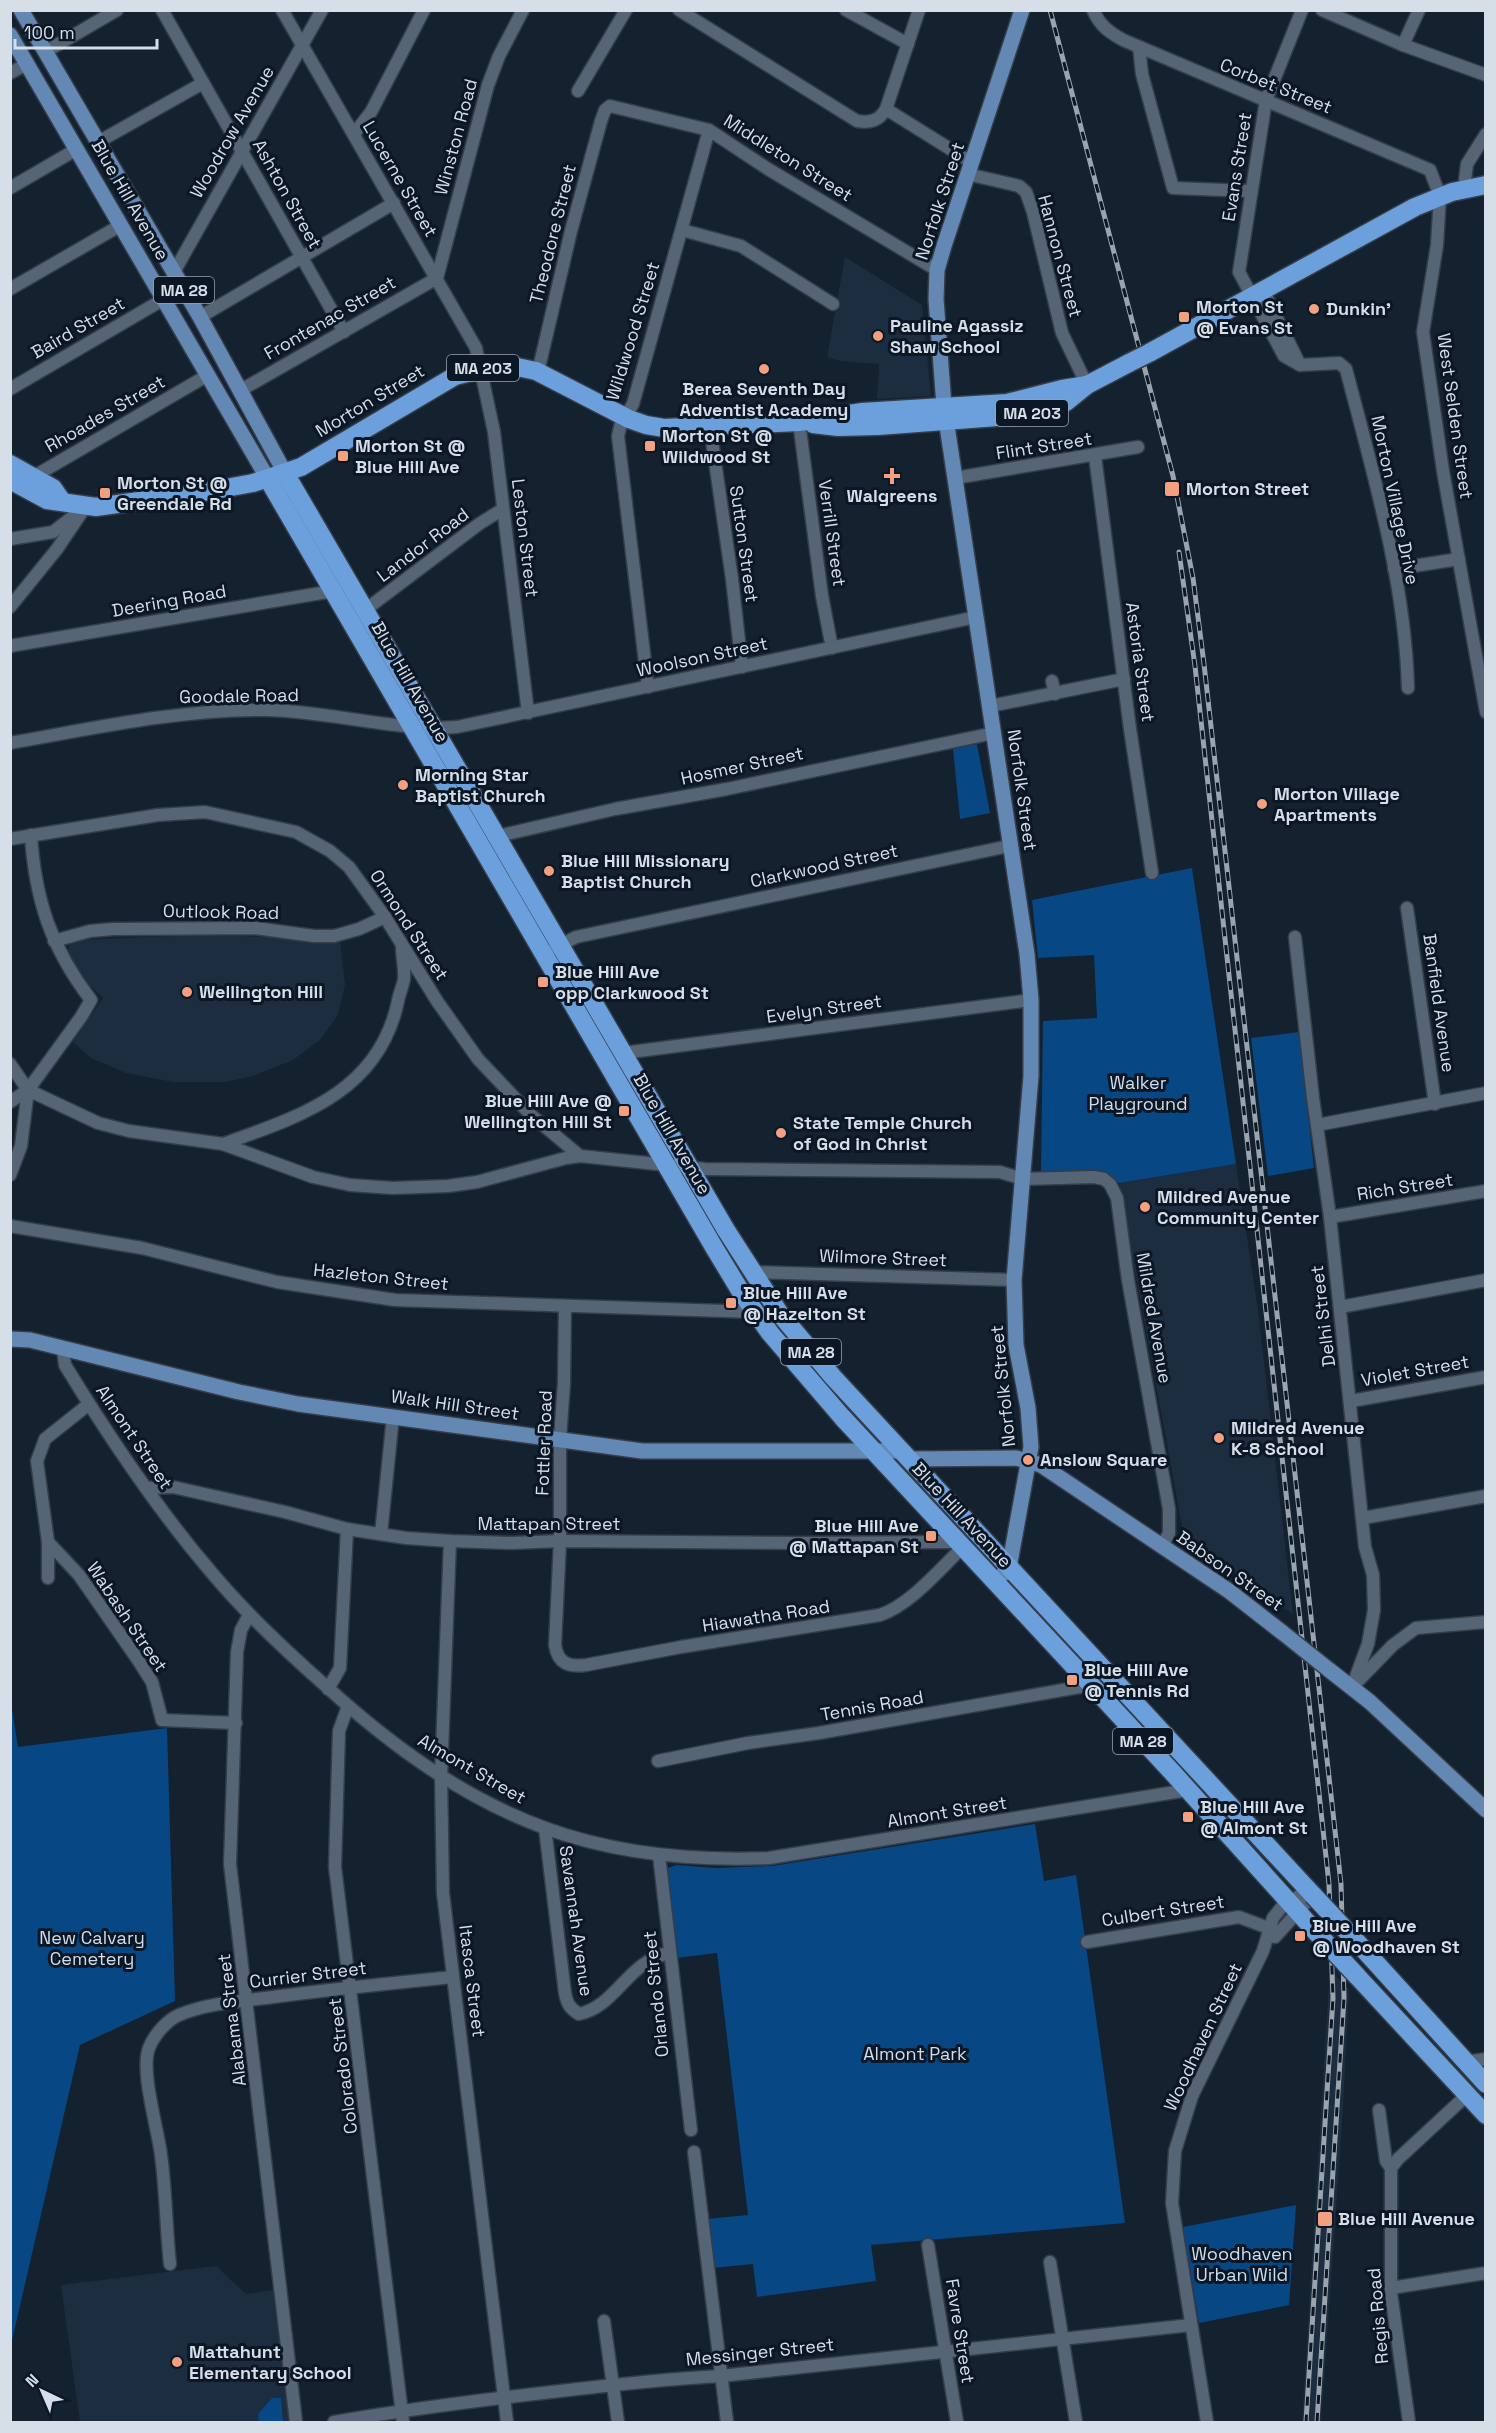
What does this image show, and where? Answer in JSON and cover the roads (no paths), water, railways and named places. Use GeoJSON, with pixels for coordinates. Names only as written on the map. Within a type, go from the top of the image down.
{"type":"FeatureCollection","features":[{"type":"Feature","properties":{"kind":"highway","name":"Morton Street"},"geometry":{"type":"LineString","coordinates":[[10,480],[53,488],[62,501],[105,507],[222,489],[277,476],[301,467],[451,378],[480,368],[513,366],[538,372],[626,417],[658,428],[799,422],[847,413],[946,414],[1013,402],[1062,389],[1087,386],[1415,207],[1440,196],[1485,185]]}},
{"type":"Feature","properties":{"kind":"highway","name":"Morton Street"},"geometry":{"type":"LineString","coordinates":[[10,464],[30,483]]}},
{"type":"Feature","properties":{"kind":"highway","name":"Blue Hill Avenue"},"geometry":{"type":"LineString","coordinates":[[277,476],[333,591],[724,1264],[755,1312],[791,1359],[873,1450],[1485,2115]]}},
{"type":"Feature","properties":{"kind":"highway","name":"Blue Hill Avenue"},"geometry":{"type":"LineString","coordinates":[[277,476],[365,610],[751,1272],[797,1336],[1356,1941],[1485,2084]]}},
{"type":"Feature","properties":{"kind":"main road","name":"Blue Hill Avenue"},"geometry":{"type":"LineString","coordinates":[[21,10],[241,390],[277,476]]}},
{"type":"Feature","properties":{"kind":"main road","name":"Norfolk Street"},"geometry":{"type":"LineString","coordinates":[[1009,1568],[1029,1460],[1031,1430],[1016,1346],[1014,1280],[1031,1076],[1031,1000],[1027,954],[955,478],[936,325],[937,270],[1021,14]]}},
{"type":"Feature","properties":{"kind":"main road","name":"Blue Hill Avenue"},"geometry":{"type":"LineString","coordinates":[[10,35],[208,375],[277,476]]}},
{"type":"Feature","properties":{"kind":"main road"},"geometry":{"type":"LineString","coordinates":[[27,64],[45,52]]}},
{"type":"Feature","properties":{"kind":"main road"},"geometry":{"type":"LineString","coordinates":[[76,149],[98,142]]}},
{"type":"Feature","properties":{"kind":"main road"},"geometry":{"type":"LineString","coordinates":[[164,300],[174,272]]}},
{"type":"Feature","properties":{"kind":"main road","name":"Walk Hill Street"},"geometry":{"type":"LineString","coordinates":[[10,1339],[30,1340],[298,1404],[642,1451],[873,1450],[905,1455]]}},
{"type":"Feature","properties":{"kind":"main road","name":"Babson Street"},"geometry":{"type":"LineString","coordinates":[[905,1455],[1016,1458],[1041,1465],[1229,1592],[1283,1633],[1352,1687],[1409,1737],[1485,1810]]}},
{"type":"Feature","properties":{"kind":"main road"},"geometry":{"type":"LineString","coordinates":[[994,1582],[1009,1568]]}},
{"type":"Feature","properties":{"kind":"street"},"geometry":{"type":"LineString","coordinates":[[45,52],[117,10]]}},
{"type":"Feature","properties":{"kind":"street","name":"Ashton Street"},"geometry":{"type":"LineString","coordinates":[[162,10],[344,332]]}},
{"type":"Feature","properties":{"kind":"street","name":"Lucerne Street"},"geometry":{"type":"LineString","coordinates":[[282,10],[476,348],[480,368]]}},
{"type":"Feature","properties":{"kind":"street","name":"Woodrow Avenue"},"geometry":{"type":"LineString","coordinates":[[174,272],[322,10]]}},
{"type":"Feature","properties":{"kind":"street"},"geometry":{"type":"LineString","coordinates":[[354,134],[371,112],[424,10]]}},
{"type":"Feature","properties":{"kind":"street","name":"Winston Road"},"geometry":{"type":"LineString","coordinates":[[437,278],[488,85],[499,56],[523,10]]}},
{"type":"Feature","properties":{"kind":"street"},"geometry":{"type":"LineString","coordinates":[[578,91],[626,10]]}},
{"type":"Feature","properties":{"kind":"street"},"geometry":{"type":"LineString","coordinates":[[846,10],[908,44]]}},
{"type":"Feature","properties":{"kind":"street"},"geometry":{"type":"LineString","coordinates":[[688,12],[857,121],[869,123],[879,118],[886,108],[920,10]]}},
{"type":"Feature","properties":{"kind":"street","name":"Corbet Street"},"geometry":{"type":"LineString","coordinates":[[1094,10],[1107,31],[1139,47],[1430,170],[1440,196]]}},
{"type":"Feature","properties":{"kind":"street","name":"Evans Street"},"geometry":{"type":"LineString","coordinates":[[1257,294],[1240,277],[1239,268],[1250,191],[1266,100],[1302,10]]}},
{"type":"Feature","properties":{"kind":"street"},"geometry":{"type":"LineString","coordinates":[[1322,10],[1403,45],[1485,75]]}},
{"type":"Feature","properties":{"kind":"street"},"geometry":{"type":"LineString","coordinates":[[1403,45],[1419,10]]}},
{"type":"Feature","properties":{"kind":"street"},"geometry":{"type":"LineString","coordinates":[[1139,47],[1142,74],[1173,188],[1250,191]]}},
{"type":"Feature","properties":{"kind":"street"},"geometry":{"type":"LineString","coordinates":[[10,73],[27,64]]}},
{"type":"Feature","properties":{"kind":"street"},"geometry":{"type":"LineString","coordinates":[[98,142],[203,83]]}},
{"type":"Feature","properties":{"kind":"street","name":"Middleton Street"},"geometry":{"type":"LineString","coordinates":[[609,106],[614,105],[709,130],[768,169],[937,270]]}},
{"type":"Feature","properties":{"kind":"street","name":"Theodore Street"},"geometry":{"type":"LineString","coordinates":[[538,372],[571,231],[601,121],[609,106]]}},
{"type":"Feature","properties":{"kind":"street"},"geometry":{"type":"LineString","coordinates":[[886,108],[969,168]]}},
{"type":"Feature","properties":{"kind":"street","name":"Wildwood Street"},"geometry":{"type":"LineString","coordinates":[[648,687],[618,441],[621,423],[633,404],[709,130]]}},
{"type":"Feature","properties":{"kind":"street"},"geometry":{"type":"LineString","coordinates":[[1464,189],[1467,164],[1485,134]]}},
{"type":"Feature","properties":{"kind":"street"},"geometry":{"type":"LineString","coordinates":[[10,188],[76,149]]}},
{"type":"Feature","properties":{"kind":"street","name":"Hannon Street"},"geometry":{"type":"LineString","coordinates":[[969,168],[1019,186],[1026,192],[1033,212],[1062,333],[1087,386]]}},
{"type":"Feature","properties":{"kind":"street","name":"West Selden Street"},"geometry":{"type":"LineString","coordinates":[[1440,196],[1437,245],[1423,332],[1443,471],[1485,706]]}},
{"type":"Feature","properties":{"kind":"street"},"geometry":{"type":"LineString","coordinates":[[200,317],[394,203]]}},
{"type":"Feature","properties":{"kind":"street"},"geometry":{"type":"LineString","coordinates":[[10,289],[121,225]]}},
{"type":"Feature","properties":{"kind":"street"},"geometry":{"type":"LineString","coordinates":[[682,230],[741,246],[833,304]]}},
{"type":"Feature","properties":{"kind":"street","name":"Frontenac Street"},"geometry":{"type":"LineString","coordinates":[[241,390],[437,278]]}},
{"type":"Feature","properties":{"kind":"street","name":"Morton Village Drive"},"geometry":{"type":"LineString","coordinates":[[1257,294],[1284,356],[1300,365],[1339,363],[1346,369],[1371,463],[1394,570],[1407,661],[1408,688]]}},
{"type":"Feature","properties":{"kind":"street","name":"Baird Street"},"geometry":{"type":"LineString","coordinates":[[10,389],[164,300]]}},
{"type":"Feature","properties":{"kind":"street","name":"Leston Street"},"geometry":{"type":"LineString","coordinates":[[480,368],[494,432],[528,713]]}},
{"type":"Feature","properties":{"kind":"street","name":"Rhoades Street"},"geometry":{"type":"LineString","coordinates":[[30,483],[208,375]]}},
{"type":"Feature","properties":{"kind":"street","name":"Verrill Street"},"geometry":{"type":"LineString","coordinates":[[799,422],[822,596],[832,648]]}},
{"type":"Feature","properties":{"kind":"street","name":"Sutton Street"},"geometry":{"type":"LineString","coordinates":[[710,427],[742,667]]}},
{"type":"Feature","properties":{"kind":"street","name":"Flint Street"},"geometry":{"type":"LineString","coordinates":[[955,478],[1138,447]]}},
{"type":"Feature","properties":{"kind":"street","name":"Astoria Street"},"geometry":{"type":"LineString","coordinates":[[1095,456],[1152,873]]}},
{"type":"Feature","properties":{"kind":"street"},"geometry":{"type":"LineString","coordinates":[[10,539],[53,532],[86,506]]}},
{"type":"Feature","properties":{"kind":"street"},"geometry":{"type":"LineString","coordinates":[[10,607],[57,549],[86,506]]}},
{"type":"Feature","properties":{"kind":"street","name":"Landor Road"},"geometry":{"type":"LineString","coordinates":[[365,610],[479,524],[503,510]]}},
{"type":"Feature","properties":{"kind":"street"},"geometry":{"type":"LineString","coordinates":[[1394,570],[1459,559]]}},
{"type":"Feature","properties":{"kind":"street","name":"Deering Road"},"geometry":{"type":"LineString","coordinates":[[10,646],[333,591]]}},
{"type":"Feature","properties":{"kind":"street","name":"Woolson Street"},"geometry":{"type":"LineString","coordinates":[[434,728],[457,727],[528,713],[976,617]]}},
{"type":"Feature","properties":{"kind":"street"},"geometry":{"type":"LineString","coordinates":[[990,706],[1054,688],[1124,679]]}},
{"type":"Feature","properties":{"kind":"street","name":"Goodale Road"},"geometry":{"type":"LineString","coordinates":[[10,743],[180,714],[215,711],[269,710],[434,728]]}},
{"type":"Feature","properties":{"kind":"street","name":"Hosmer Street"},"geometry":{"type":"LineString","coordinates":[[498,836],[615,809],[727,789],[994,733]]}},
{"type":"Feature","properties":{"kind":"street","name":"Ormond Street"},"geometry":{"type":"LineString","coordinates":[[10,839],[158,815],[205,812],[296,832],[330,851],[349,867],[385,917],[456,1030],[478,1059],[531,1115],[580,1156]]}},
{"type":"Feature","properties":{"kind":"street"},"geometry":{"type":"LineString","coordinates":[[10,1102],[28,1090],[91,1000],[67,966],[54,941],[40,902],[33,871],[31,835]]}},
{"type":"Feature","properties":{"kind":"street","name":"Clarkwood Street"},"geometry":{"type":"LineString","coordinates":[[544,954],[576,937],[1009,846]]}},
{"type":"Feature","properties":{"kind":"street","name":"Banfield Avenue"},"geometry":{"type":"LineString","coordinates":[[1407,908],[1435,1104]]}},
{"type":"Feature","properties":{"kind":"street","name":"Outlook Road"},"geometry":{"type":"LineString","coordinates":[[54,941],[90,931],[144,929],[255,928],[314,936],[334,936],[359,929],[385,917]]}},
{"type":"Feature","properties":{"kind":"street","name":"Delhi Street"},"geometry":{"type":"LineString","coordinates":[[1295,937],[1330,1217],[1364,1518],[1365,1548],[1374,1589],[1374,1610],[1368,1644],[1352,1687]]}},
{"type":"Feature","properties":{"kind":"street"},"geometry":{"type":"LineString","coordinates":[[223,1144],[316,1108],[367,1069],[383,1046],[393,1023],[404,979],[401,945]]}},
{"type":"Feature","properties":{"kind":"street","name":"Evelyn Street"},"geometry":{"type":"LineString","coordinates":[[623,1053],[1031,1000]]}},
{"type":"Feature","properties":{"kind":"street"},"geometry":{"type":"LineString","coordinates":[[10,1064],[28,1090],[98,1123],[129,1131],[223,1144],[313,1177],[350,1185],[393,1188],[448,1186],[477,1182],[580,1156],[705,1169],[1000,1172],[1023,1179]]}},
{"type":"Feature","properties":{"kind":"street"},"geometry":{"type":"LineString","coordinates":[[10,1174],[21,1146],[28,1090]]}},
{"type":"Feature","properties":{"kind":"street"},"geometry":{"type":"LineString","coordinates":[[1317,1125],[1485,1093]]}},
{"type":"Feature","properties":{"kind":"street","name":"Mildred Avenue"},"geometry":{"type":"LineString","coordinates":[[1023,1179],[1094,1177],[1104,1179],[1110,1184],[1117,1198],[1128,1280],[1169,1509],[1169,1533],[1162,1546]]}},
{"type":"Feature","properties":{"kind":"street","name":"Rich Street"},"geometry":{"type":"LineString","coordinates":[[1330,1217],[1485,1191]]}},
{"type":"Feature","properties":{"kind":"street","name":"Hazleton Street"},"geometry":{"type":"LineString","coordinates":[[10,1226],[142,1248],[243,1275],[321,1290],[395,1300],[755,1312]]}},
{"type":"Feature","properties":{"kind":"street","name":"Wilmore Street"},"geometry":{"type":"LineString","coordinates":[[751,1272],[1014,1280]]}},
{"type":"Feature","properties":{"kind":"street"},"geometry":{"type":"LineString","coordinates":[[1340,1307],[1485,1280]]}},
{"type":"Feature","properties":{"kind":"street","name":"Fottler Road"},"geometry":{"type":"LineString","coordinates":[[556,1653],[560,1540],[560,1439],[566,1307]]}},
{"type":"Feature","properties":{"kind":"street","name":"Almont Street"},"geometry":{"type":"LineString","coordinates":[[63,1348],[65,1365],[146,1488],[211,1572],[249,1614],[328,1689],[394,1744],[441,1776],[509,1814],[545,1828],[615,1847],[659,1855],[718,1859],[797,1854],[1188,1790]]}},
{"type":"Feature","properties":{"kind":"street","name":"Violet Street"},"geometry":{"type":"LineString","coordinates":[[1351,1401],[1485,1377]]}},
{"type":"Feature","properties":{"kind":"street"},"geometry":{"type":"LineString","coordinates":[[48,1578],[48,1542],[37,1461],[45,1439],[89,1404]]}},
{"type":"Feature","properties":{"kind":"street"},"geometry":{"type":"LineString","coordinates":[[381,1534],[393,1416]]}},
{"type":"Feature","properties":{"kind":"street","name":"Mattapan Street"},"geometry":{"type":"LineString","coordinates":[[146,1488],[173,1487],[347,1529],[450,1541],[512,1543],[560,1540],[961,1545]]}},
{"type":"Feature","properties":{"kind":"street"},"geometry":{"type":"LineString","coordinates":[[1364,1518],[1485,1496]]}},
{"type":"Feature","properties":{"kind":"street"},"geometry":{"type":"LineString","coordinates":[[328,1689],[340,1668],[347,1529]]}},
{"type":"Feature","properties":{"kind":"street","name":"Itasca Street"},"geometry":{"type":"LineString","coordinates":[[450,1541],[441,1776],[443,1893],[507,2422]]}},
{"type":"Feature","properties":{"kind":"street","name":"Wabash Street"},"geometry":{"type":"LineString","coordinates":[[48,1542],[79,1575],[138,1660],[152,1682],[162,1720],[236,1723]]}},
{"type":"Feature","properties":{"kind":"street","name":"Hiawatha Road"},"geometry":{"type":"LineString","coordinates":[[556,1653],[565,1664],[572,1666],[880,1615],[893,1611],[902,1604],[961,1545]]}},
{"type":"Feature","properties":{"kind":"street","name":"Alabama Street"},"geometry":{"type":"LineString","coordinates":[[249,1614],[241,1630],[237,1652],[231,1864],[296,2422]]}},
{"type":"Feature","properties":{"kind":"street"},"geometry":{"type":"LineString","coordinates":[[1352,1687],[1393,1645],[1416,1628],[1485,1622]]}},
{"type":"Feature","properties":{"kind":"street","name":"Tennis Road"},"geometry":{"type":"LineString","coordinates":[[658,1761],[748,1743],[819,1733],[1091,1685]]}},
{"type":"Feature","properties":{"kind":"street","name":"Colorado Street"},"geometry":{"type":"LineString","coordinates":[[348,1706],[339,1731],[335,1867],[402,2416]]}},
{"type":"Feature","properties":{"kind":"street","name":"Savannah Avenue"},"geometry":{"type":"LineString","coordinates":[[545,1828],[568,2004],[579,2014],[598,2007],[643,1963],[655,1955],[670,1953]]}},
{"type":"Feature","properties":{"kind":"street","name":"Orlando Street"},"geometry":{"type":"LineString","coordinates":[[659,1855],[691,2130]]}},
{"type":"Feature","properties":{"kind":"street","name":"Woodhaven Street"},"geometry":{"type":"LineString","coordinates":[[1207,2422],[1172,2203],[1175,2151],[1192,2096],[1274,1930],[1276,1912],[1293,1907],[1310,1892]]}},
{"type":"Feature","properties":{"kind":"street","name":"Culbert Street"},"geometry":{"type":"LineString","coordinates":[[1087,1942],[1239,1917],[1274,1930]]}},
{"type":"Feature","properties":{"kind":"street","name":"Currier Street"},"geometry":{"type":"LineString","coordinates":[[170,2264],[162,2155],[149,2084],[148,2049],[165,2025],[177,2015],[248,2000],[453,1977]]}},
{"type":"Feature","properties":{"kind":"street"},"geometry":{"type":"LineString","coordinates":[[1465,2062],[1485,2059]]}},
{"type":"Feature","properties":{"kind":"street"},"geometry":{"type":"LineString","coordinates":[[1391,2168],[1467,2096]]}},
{"type":"Feature","properties":{"kind":"street","name":"Regis Road"},"geometry":{"type":"LineString","coordinates":[[1379,2110],[1386,2161],[1391,2168],[1391,2288],[1409,2422]]}},
{"type":"Feature","properties":{"kind":"street"},"geometry":{"type":"LineString","coordinates":[[694,2152],[727,2422]]}},
{"type":"Feature","properties":{"kind":"street","name":"Favre Street"},"geometry":{"type":"LineString","coordinates":[[928,2246],[957,2422]]}},
{"type":"Feature","properties":{"kind":"street"},"geometry":{"type":"LineString","coordinates":[[1050,2262],[1076,2422]]}},
{"type":"Feature","properties":{"kind":"street"},"geometry":{"type":"LineString","coordinates":[[1391,2288],[1485,2273]]}},
{"type":"Feature","properties":{"kind":"street"},"geometry":{"type":"LineString","coordinates":[[604,2320],[618,2422]]}},
{"type":"Feature","properties":{"kind":"street","name":"Messinger Street"},"geometry":{"type":"LineString","coordinates":[[334,2422],[402,2416],[504,2397],[1191,2325]]}},
{"type":"Feature","properties":{"kind":"railway"},"geometry":{"type":"LineString","coordinates":[[1050,10],[1173,476],[1193,578],[1341,1884],[1344,1998],[1317,2422]]}},
{"type":"Feature","properties":{"kind":"railway"},"geometry":{"type":"LineString","coordinates":[[1179,552],[1195,666],[1329,1884],[1333,1998],[1306,2422]]}},
{"type":"Feature","properties":{"kind":"place","name":"Dunkin'"},"geometry":{"type":"Point","coordinates":[1314,309]}},
{"type":"Feature","properties":{"kind":"place","name":"Morton St @ Evans St"},"geometry":{"type":"Point","coordinates":[1184,317]}},
{"type":"Feature","properties":{"kind":"place","name":"Pauline Agassiz Shaw School"},"geometry":{"type":"Point","coordinates":[878,336]}},
{"type":"Feature","properties":{"kind":"place","name":"Berea Seventh Day Adventist Academy"},"geometry":{"type":"Point","coordinates":[764,369]}},
{"type":"Feature","properties":{"kind":"place","name":"Morton St @ Wildwood St"},"geometry":{"type":"Point","coordinates":[650,446]}},
{"type":"Feature","properties":{"kind":"place","name":"Morton St @ Blue Hill Ave"},"geometry":{"type":"Point","coordinates":[343,456]}},
{"type":"Feature","properties":{"kind":"place","name":"Walgreens"},"geometry":{"type":"Point","coordinates":[892,476]}},
{"type":"Feature","properties":{"kind":"place","name":"Morton Street"},"geometry":{"type":"Point","coordinates":[1172,489]}},
{"type":"Feature","properties":{"kind":"place","name":"Morton St @ Greendale Rd"},"geometry":{"type":"Point","coordinates":[105,493]}},
{"type":"Feature","properties":{"kind":"place","name":"Morning Star Baptist Church"},"geometry":{"type":"Point","coordinates":[403,785]}},
{"type":"Feature","properties":{"kind":"place","name":"Morton Village Apartments"},"geometry":{"type":"Point","coordinates":[1262,804]}},
{"type":"Feature","properties":{"kind":"place","name":"Blue Hill Missionary Baptist Church"},"geometry":{"type":"Point","coordinates":[549,871]}},
{"type":"Feature","properties":{"kind":"place","name":"Blue Hill Ave opp Clarkwood St"},"geometry":{"type":"Point","coordinates":[543,982]}},
{"type":"Feature","properties":{"kind":"place","name":"Wellington Hill"},"geometry":{"type":"Point","coordinates":[187,992]}},
{"type":"Feature","properties":{"kind":"place","name":"Blue Hill Ave @ Wellington Hill St"},"geometry":{"type":"Point","coordinates":[624,1111]}},
{"type":"Feature","properties":{"kind":"place","name":"State Temple Church of God in Christ"},"geometry":{"type":"Point","coordinates":[781,1133]}},
{"type":"Feature","properties":{"kind":"place","name":"Mildred Avenue Community Center"},"geometry":{"type":"Point","coordinates":[1145,1207]}},
{"type":"Feature","properties":{"kind":"place","name":"Blue Hill Ave @ Hazelton St"},"geometry":{"type":"Point","coordinates":[731,1303]}},
{"type":"Feature","properties":{"kind":"place","name":"Mildred Avenue K-8 School"},"geometry":{"type":"Point","coordinates":[1219,1438]}},
{"type":"Feature","properties":{"kind":"place","name":"Anslow Square"},"geometry":{"type":"Point","coordinates":[1028,1460]}},
{"type":"Feature","properties":{"kind":"place","name":"Blue Hill Ave @ Mattapan St"},"geometry":{"type":"Point","coordinates":[931,1536]}},
{"type":"Feature","properties":{"kind":"place","name":"Blue Hill Ave @ Tennis Rd"},"geometry":{"type":"Point","coordinates":[1072,1680]}},
{"type":"Feature","properties":{"kind":"place","name":"Blue Hill Ave @ Almont St"},"geometry":{"type":"Point","coordinates":[1188,1817]}},
{"type":"Feature","properties":{"kind":"place","name":"Blue Hill Ave @ Woodhaven St"},"geometry":{"type":"Point","coordinates":[1300,1936]}},
{"type":"Feature","properties":{"kind":"place","name":"Blue Hill Avenue"},"geometry":{"type":"Point","coordinates":[1325,2219]}},
{"type":"Feature","properties":{"kind":"place","name":"Mattahunt Elementary School"},"geometry":{"type":"Point","coordinates":[177,2362]}},
{"type":"Feature","properties":{"kind":"park label","name":"Walker Playground"},"geometry":{"type":"Point","coordinates":[1138,1093]}},
{"type":"Feature","properties":{"kind":"park label","name":"New Calvary Cemetery"},"geometry":{"type":"Point","coordinates":[92,1948]}},
{"type":"Feature","properties":{"kind":"park label","name":"Almont Park"},"geometry":{"type":"Point","coordinates":[915,2054]}},
{"type":"Feature","properties":{"kind":"park label","name":"Woodhaven Urban Wild"},"geometry":{"type":"Point","coordinates":[1242,2264]}}]}
